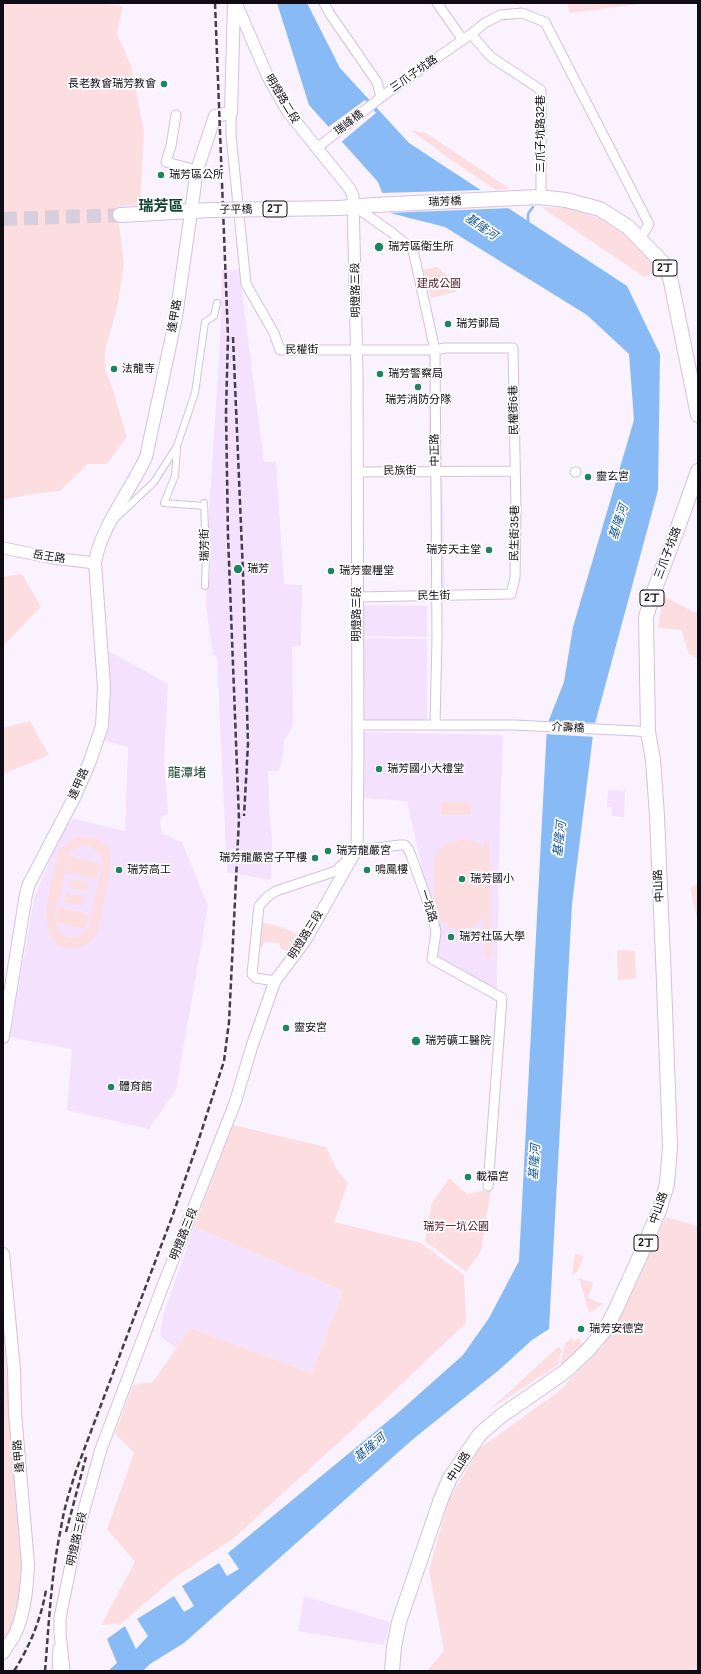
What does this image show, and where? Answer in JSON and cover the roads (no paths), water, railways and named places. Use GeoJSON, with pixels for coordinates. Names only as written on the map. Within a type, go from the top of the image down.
{"type":"FeatureCollection","features":[{"type":"Feature","properties":{"kind":"main road","name":"明燈路二段"},"geometry":{"type":"LineString","coordinates":[[231,113],[235,3]]}},
{"type":"Feature","properties":{"kind":"main road","name":"逢甲路"},"geometry":{"type":"LineString","coordinates":[[3,1037],[26,894],[32,878],[75,796],[90,761],[102,726],[104,687],[95,563],[96,556],[109,525],[146,457],[176,316],[197,170],[215,116],[219,114],[231,113]]}},
{"type":"Feature","properties":{"kind":"main road","name":"2丁"},"geometry":{"type":"LineString","coordinates":[[542,197],[566,200],[600,209],[628,227],[662,262],[670,277],[698,415]]}},
{"type":"Feature","properties":{"kind":"main road","name":"瑞芳橋"},"geometry":{"type":"LineString","coordinates":[[354,206],[542,197]]}},
{"type":"Feature","properties":{"kind":"main road","name":"子平橋"},"geometry":{"type":"LineString","coordinates":[[190,211],[339,208],[354,206]]}},
{"type":"Feature","properties":{"kind":"main road","name":"2丁"},"geometry":{"type":"LineString","coordinates":[[120,214],[190,211]]}},
{"type":"Feature","properties":{"kind":"main road","name":"三爪子坑路"},"geometry":{"type":"LineString","coordinates":[[648,732],[646,617],[698,471]]}},
{"type":"Feature","properties":{"kind":"main road","name":"中山路"},"geometry":{"type":"LineString","coordinates":[[392,1671],[394,1647],[399,1622],[441,1499],[450,1478],[480,1434],[486,1428],[566,1371],[588,1350],[605,1330],[616,1311],[641,1254],[660,1208],[667,1184],[670,1146],[664,982],[657,816],[648,732]]}},
{"type":"Feature","properties":{"kind":"main road","name":"逢甲路"},"geometry":{"type":"LineString","coordinates":[[3,1254],[14,1370],[15,1413],[28,1564],[24,1608],[16,1632],[3,1653]]}},
{"type":"Feature","properties":{"kind":"street","name":"明燈路二段"},"geometry":{"type":"LineString","coordinates":[[235,3],[270,82],[288,112],[350,189],[353,196],[354,206]]}},
{"type":"Feature","properties":{"kind":"street","name":"三爪子坑路"},"geometry":{"type":"LineString","coordinates":[[324,3],[377,82],[380,97],[463,40],[485,22],[500,15],[522,13],[546,22],[649,224],[640,239]]}},
{"type":"Feature","properties":{"kind":"street"},"geometry":{"type":"LineString","coordinates":[[437,3],[463,40]]}},
{"type":"Feature","properties":{"kind":"street"},"geometry":{"type":"LineString","coordinates":[[519,3],[522,13]]}},
{"type":"Feature","properties":{"kind":"street","name":"三爪子坑路32巷"},"geometry":{"type":"LineString","coordinates":[[471,34],[491,57],[541,90],[542,197]]}},
{"type":"Feature","properties":{"kind":"street","name":"瑞峰橋"},"geometry":{"type":"LineString","coordinates":[[317,148],[380,97]]}},
{"type":"Feature","properties":{"kind":"street","name":"明燈路二段"},"geometry":{"type":"LineString","coordinates":[[231,113],[231,135],[235,171]]}},
{"type":"Feature","properties":{"kind":"street"},"geometry":{"type":"LineString","coordinates":[[176,115],[171,146],[166,162],[197,170]]}},
{"type":"Feature","properties":{"kind":"street","name":"民權街"},"geometry":{"type":"LineString","coordinates":[[235,171],[246,284],[274,333],[280,350],[435,350],[445,348],[513,348]]}},
{"type":"Feature","properties":{"kind":"street","name":"明燈路三段"},"geometry":{"type":"LineString","coordinates":[[57,1671],[60,1618],[77,1535],[101,1449],[162,1288],[235,1103],[252,1046],[275,981],[305,941],[357,849],[357,350],[354,206]]}},
{"type":"Feature","properties":{"kind":"street","name":"中正路"},"geometry":{"type":"LineString","coordinates":[[354,206],[391,232],[413,250],[435,350],[435,725]]}},
{"type":"Feature","properties":{"kind":"street","name":"逢甲路"},"geometry":{"type":"LineString","coordinates":[[109,525],[154,482],[177,446],[195,393],[205,322],[214,316],[217,303]]}},
{"type":"Feature","properties":{"kind":"street","name":"民權街6巷"},"geometry":{"type":"LineString","coordinates":[[513,348],[515,471]]}},
{"type":"Feature","properties":{"kind":"street","name":"瑞芳街"},"geometry":{"type":"LineString","coordinates":[[177,446],[175,476],[164,503],[204,504],[206,557],[204,586]]}},
{"type":"Feature","properties":{"kind":"street","name":"民族街"},"geometry":{"type":"LineString","coordinates":[[357,472],[515,471]]}},
{"type":"Feature","properties":{"kind":"street","name":"民生街35巷"},"geometry":{"type":"LineString","coordinates":[[511,594],[515,578],[515,471]]}},
{"type":"Feature","properties":{"kind":"street","name":"岳王路"},"geometry":{"type":"LineString","coordinates":[[3,548],[53,558],[95,563]]}},
{"type":"Feature","properties":{"kind":"street","name":"民生街"},"geometry":{"type":"LineString","coordinates":[[357,597],[511,594]]}},
{"type":"Feature","properties":{"kind":"street"},"geometry":{"type":"LineString","coordinates":[[358,725],[435,725]]}},
{"type":"Feature","properties":{"kind":"street","name":"介壽橋"},"geometry":{"type":"LineString","coordinates":[[435,725],[514,725],[648,732]]}},
{"type":"Feature","properties":{"kind":"street","name":"一坑路"},"geometry":{"type":"LineString","coordinates":[[357,849],[368,849],[400,844],[405,845],[409,850],[432,914],[436,932],[432,960],[502,998],[488,1186]]}},
{"type":"Feature","properties":{"kind":"street"},"geometry":{"type":"LineString","coordinates":[[275,981],[256,978],[252,974],[259,906],[267,897],[276,891],[336,871],[357,849]]}},
{"type":"Feature","properties":{"kind":"street","name":"明燈路三段"},"geometry":{"type":"LineString","coordinates":[[60,1633],[64,1671]]}},
{"type":"Feature","properties":{"kind":"water","name":"基隆河"},"geometry":{"type":"Polygon","coordinates":[[[277,3],[307,3],[340,68],[409,143],[627,286],[660,354],[658,490],[594,727],[572,904],[549,1329],[532,1340],[499,1370],[412,1440],[184,1643],[150,1664],[143,1671],[108,1671],[117,1663],[107,1639],[125,1626],[136,1649],[148,1636],[137,1619],[174,1596],[184,1612],[194,1606],[182,1586],[219,1563],[227,1576],[239,1569],[228,1553],[399,1412],[463,1355],[489,1318],[519,1261],[547,725],[564,682],[573,627],[634,420],[629,354],[587,315],[445,227],[390,213],[378,182],[309,105],[277,3]]]}},
{"type":"Feature","properties":{"kind":"waterway"},"geometry":{"type":"LineString","coordinates":[[528,223],[528,214],[533,207]]}},
{"type":"Feature","properties":{"kind":"tunnel"},"geometry":{"type":"LineString","coordinates":[[3,219],[120,215]]}},
{"type":"Feature","properties":{"kind":"railway"},"geometry":{"type":"LineString","coordinates":[[45,1671],[55,1563],[67,1499],[76,1471],[172,1217],[196,1148],[224,1061],[229,1022],[239,819],[228,536],[226,412],[228,337],[215,3]]}},
{"type":"Feature","properties":{"kind":"railway"},"geometry":{"type":"LineString","coordinates":[[233,337],[243,573],[248,744],[244,816]]}},
{"type":"Feature","properties":{"kind":"railway"},"geometry":{"type":"LineString","coordinates":[[66,1532],[86,1457]]}},
{"type":"Feature","properties":{"kind":"railway"},"geometry":{"type":"LineString","coordinates":[[14,1671],[34,1632],[46,1590]]}},
{"type":"Feature","properties":{"kind":"place","name":"長老教會瑞芳教會"},"geometry":{"type":"Point","coordinates":[164,84]}},
{"type":"Feature","properties":{"kind":"place","name":"瑞芳區公所"},"geometry":{"type":"Point","coordinates":[161,175]}},
{"type":"Feature","properties":{"kind":"place","name":"瑞芳區衛生所"},"geometry":{"type":"Point","coordinates":[379,247]}},
{"type":"Feature","properties":{"kind":"place","name":"瑞芳郵局"},"geometry":{"type":"Point","coordinates":[448,324]}},
{"type":"Feature","properties":{"kind":"place","name":"法龍寺"},"geometry":{"type":"Point","coordinates":[114,369]}},
{"type":"Feature","properties":{"kind":"place","name":"瑞芳警察局"},"geometry":{"type":"Point","coordinates":[380,374]}},
{"type":"Feature","properties":{"kind":"place","name":"瑞芳消防分隊"},"geometry":{"type":"Point","coordinates":[418,387]}},
{"type":"Feature","properties":{"kind":"place","name":"靈玄宮"},"geometry":{"type":"Point","coordinates":[588,477]}},
{"type":"Feature","properties":{"kind":"place","name":"瑞芳天主堂"},"geometry":{"type":"Point","coordinates":[489,550]}},
{"type":"Feature","properties":{"kind":"place","name":"瑞芳"},"geometry":{"type":"Point","coordinates":[238,569]}},
{"type":"Feature","properties":{"kind":"place","name":"瑞芳靈糧堂"},"geometry":{"type":"Point","coordinates":[331,571]}},
{"type":"Feature","properties":{"kind":"place","name":"瑞芳國小大禮堂"},"geometry":{"type":"Point","coordinates":[379,769]}},
{"type":"Feature","properties":{"kind":"place","name":"瑞芳龍嚴宮"},"geometry":{"type":"Point","coordinates":[328,851]}},
{"type":"Feature","properties":{"kind":"place","name":"瑞芳龍嚴宮子平樓"},"geometry":{"type":"Point","coordinates":[315,858]}},
{"type":"Feature","properties":{"kind":"place","name":"瑞芳高工"},"geometry":{"type":"Point","coordinates":[119,870]}},
{"type":"Feature","properties":{"kind":"place","name":"鳴鳳樓"},"geometry":{"type":"Point","coordinates":[367,870]}},
{"type":"Feature","properties":{"kind":"place","name":"瑞芳國小"},"geometry":{"type":"Point","coordinates":[462,879]}},
{"type":"Feature","properties":{"kind":"place","name":"瑞芳社區大學"},"geometry":{"type":"Point","coordinates":[451,937]}},
{"type":"Feature","properties":{"kind":"place","name":"靈安宮"},"geometry":{"type":"Point","coordinates":[286,1028]}},
{"type":"Feature","properties":{"kind":"place","name":"瑞芳礦工醫院"},"geometry":{"type":"Point","coordinates":[416,1041]}},
{"type":"Feature","properties":{"kind":"place","name":"體育館"},"geometry":{"type":"Point","coordinates":[111,1087]}},
{"type":"Feature","properties":{"kind":"place","name":"載福宮"},"geometry":{"type":"Point","coordinates":[468,1177]}},
{"type":"Feature","properties":{"kind":"place","name":"瑞芳安德宮"},"geometry":{"type":"Point","coordinates":[581,1329]}},
{"type":"Feature","properties":{"kind":"district","name":"瑞芳區"},"geometry":{"type":"Point","coordinates":[161,207]}},
{"type":"Feature","properties":{"kind":"district","name":"龍潭堵"},"geometry":{"type":"Point","coordinates":[187,773]}},
{"type":"Feature","properties":{"kind":"park label","name":"建成公園"},"geometry":{"type":"Point","coordinates":[439,284]}},
{"type":"Feature","properties":{"kind":"park label","name":"瑞芳一坑公園"},"geometry":{"type":"Point","coordinates":[456,1227]}}]}
